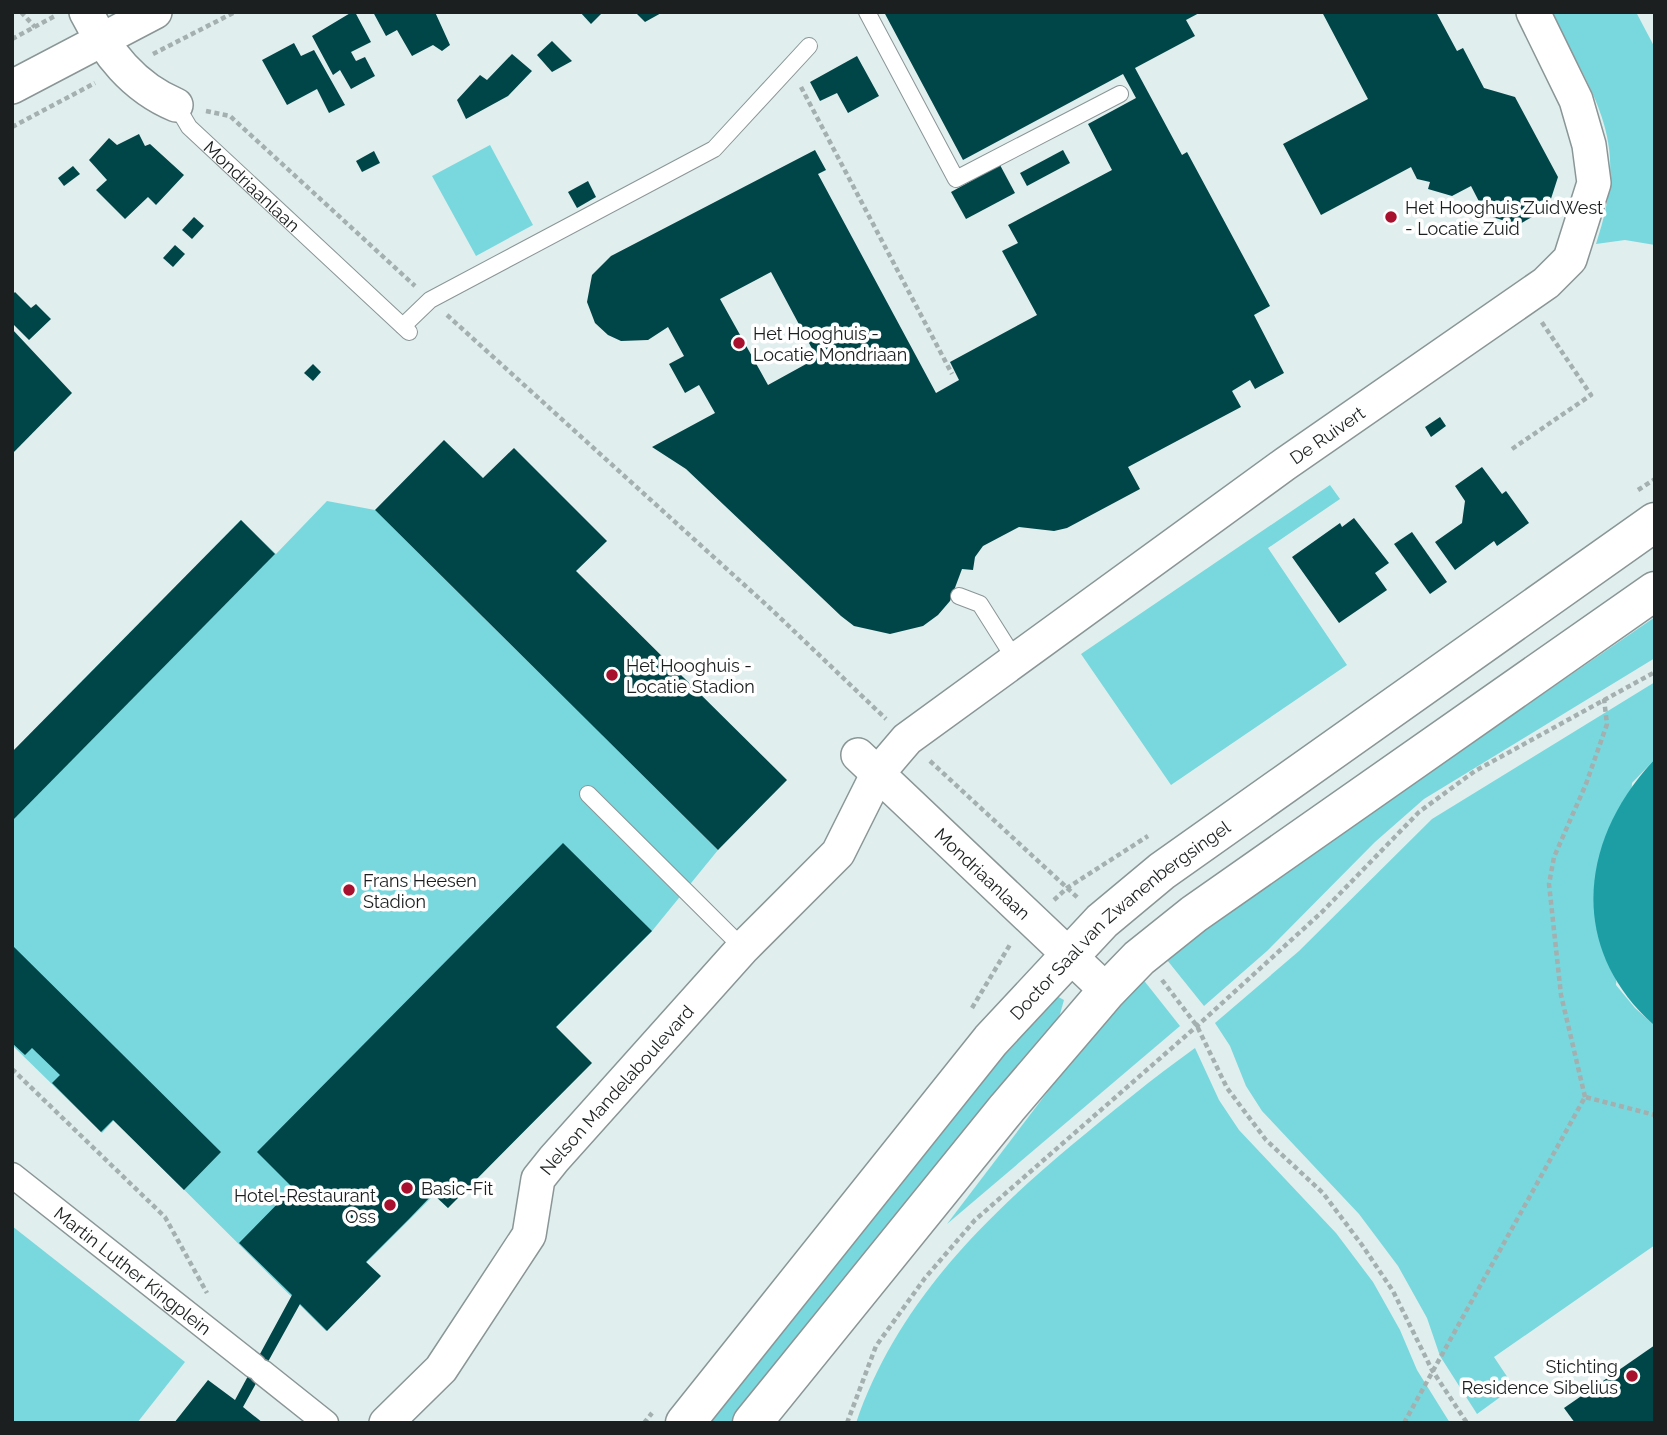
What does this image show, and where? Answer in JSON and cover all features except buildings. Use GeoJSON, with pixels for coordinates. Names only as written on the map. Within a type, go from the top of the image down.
{"type":"FeatureCollection","features":[{"type":"Feature","properties":{"kind":"main road","name":"Doctor Saal van Zwanenbergsingel"},"geometry":{"type":"LineString","coordinates":[[685,1423],[991,1041],[1102,921],[1162,872],[1655,522]]}},
{"type":"Feature","properties":{"kind":"main road"},"geometry":{"type":"LineString","coordinates":[[752,1423],[1007,1108],[1107,991],[1139,958],[1194,914],[1655,591]]}},
{"type":"Feature","properties":{"kind":"street"},"geometry":{"type":"LineString","coordinates":[[12,87],[93,26],[155,12]]}},
{"type":"Feature","properties":{"kind":"street","name":"De Ruivert"},"geometry":{"type":"LineString","coordinates":[[868,764],[1016,661],[1285,464],[1525,297],[1570,259],[1594,183],[1589,145],[1576,100],[1533,12]]}},
{"type":"Feature","properties":{"kind":"street","name":"Mondriaanlaan"},"geometry":{"type":"LineString","coordinates":[[93,26],[123,69],[153,96],[176,105]]}},
{"type":"Feature","properties":{"kind":"street","name":"Mondriaanlaan"},"geometry":{"type":"LineString","coordinates":[[868,764],[1107,991]]}},
{"type":"Feature","properties":{"kind":"street","name":"Nelson Mandelaboulevard"},"geometry":{"type":"LineString","coordinates":[[386,1423],[441,1369],[530,1235],[538,1179],[743,948],[838,853],[868,764]]}},
{"type":"Feature","properties":{"kind":"street","name":"Martin Luther Kingplein"},"geometry":{"type":"LineString","coordinates":[[12,1175],[326,1423]]}},
{"type":"Feature","properties":{"kind":"lane"},"geometry":{"type":"LineString","coordinates":[[867,12],[956,179],[1120,94]]}},
{"type":"Feature","properties":{"kind":"lane"},"geometry":{"type":"LineString","coordinates":[[790,67],[809,46]]}},
{"type":"Feature","properties":{"kind":"lane","name":"Mondriaanlaan"},"geometry":{"type":"LineString","coordinates":[[176,105],[189,127],[406,329],[430,300],[714,149],[790,67]]}},
{"type":"Feature","properties":{"kind":"lane"},"geometry":{"type":"LineString","coordinates":[[959,596],[980,604],[1016,661]]}},
{"type":"Feature","properties":{"kind":"lane"},"geometry":{"type":"LineString","coordinates":[[589,794],[743,948]]}},
{"type":"Feature","properties":{"kind":"path"},"geometry":{"type":"LineString","coordinates":[[21,12],[35,27]]}},
{"type":"Feature","properties":{"kind":"path"},"geometry":{"type":"LineString","coordinates":[[12,38],[62,12]]}},
{"type":"Feature","properties":{"kind":"path"},"geometry":{"type":"LineString","coordinates":[[790,67],[952,374]]}},
{"type":"Feature","properties":{"kind":"path"},"geometry":{"type":"LineString","coordinates":[[1512,449],[1591,395],[1525,297]]}},
{"type":"Feature","properties":{"kind":"path"},"geometry":{"type":"LineString","coordinates":[[847,1423],[876,1346],[925,1278],[975,1220],[1197,1026],[1322,912],[1419,812],[1475,771],[1655,671]]}},
{"type":"Feature","properties":{"kind":"path"},"geometry":{"type":"LineString","coordinates":[[1404,1423],[1585,1097],[1561,995],[1549,884],[1554,857],[1586,784],[1607,724],[1604,699]]}},
{"type":"Feature","properties":{"kind":"path"},"geometry":{"type":"LineString","coordinates":[[12,1069],[164,1217],[211,1299]]}},
{"type":"Feature","properties":{"kind":"path"},"geometry":{"type":"LineString","coordinates":[[1585,1097],[1655,1115]]}},
{"type":"Feature","properties":{"kind":"shaded area"},"geometry":{"type":"Polygon","coordinates":[[[1551,12],[1636,12],[1655,48],[1655,245],[1625,240],[1596,244],[1606,208],[1610,177],[1609,149],[1595,98],[1551,12]]]}},
{"type":"Feature","properties":{"kind":"shaded area"},"geometry":{"type":"Polygon","coordinates":[[[490,145],[533,225],[476,256],[432,176],[490,145]]]}},
{"type":"Feature","properties":{"kind":"shaded area"},"geometry":{"type":"Polygon","coordinates":[[[1330,485],[1340,499],[1268,548],[1347,665],[1171,785],[1081,654],[1330,485]]]}},
{"type":"Feature","properties":{"kind":"shaded area","name":"Frans Heesen Stadion"},"geometry":{"type":"Polygon","coordinates":[[[327,501],[375,510],[718,850],[652,931],[556,1027],[591,1063],[448,1208],[434,1195],[342,1287],[356,1300],[326,1331],[114,1120],[102,1133],[12,1045],[12,752],[241,520],[276,554],[327,501]]]}},
{"type":"Feature","properties":{"kind":"shaded area"},"geometry":{"type":"Polygon","coordinates":[[[1655,617],[1655,658],[1424,799],[1375,842],[1267,951],[1204,1006],[1163,955],[1655,617]]]}},
{"type":"Feature","properties":{"kind":"shaded area"},"geometry":{"type":"Polygon","coordinates":[[[1655,682],[1655,759],[1632,783],[1616,985],[1655,1026],[1655,1245],[1494,1357],[1514,1387],[1477,1414],[1440,1356],[1427,1318],[1398,1266],[1359,1214],[1262,1111],[1246,1086],[1230,1046],[1215,1023],[1299,951],[1432,819],[1655,682]]]}},
{"type":"Feature","properties":{"kind":"shaded area"},"geometry":{"type":"Polygon","coordinates":[[[1655,759],[1655,1026],[1627,996],[1607,963],[1596,929],[1594,894],[1598,858],[1611,824],[1630,790],[1655,759]]]}},
{"type":"Feature","properties":{"kind":"shaded area"},"geometry":{"type":"Polygon","coordinates":[[[1138,973],[1180,1026],[947,1224],[1138,973]]]}},
{"type":"Feature","properties":{"kind":"shaded area"},"geometry":{"type":"Polygon","coordinates":[[[1047,991],[1064,1000],[1056,1028],[738,1423],[705,1423],[1047,991]]]}},
{"type":"Feature","properties":{"kind":"shaded area"},"geometry":{"type":"Polygon","coordinates":[[[1195,1048],[1219,1100],[1239,1130],[1336,1233],[1373,1282],[1400,1330],[1417,1370],[1450,1423],[856,1423],[873,1381],[894,1341],[918,1304],[974,1236],[1005,1204],[1073,1144],[1195,1048]]]}},
{"type":"Feature","properties":{"kind":"shaded area"},"geometry":{"type":"Polygon","coordinates":[[[12,1226],[185,1362],[137,1423],[12,1423],[12,1226]]]}},
{"type":"Feature","properties":{"kind":"place","name":"Het Hooghuis ZuidWest - Locatie Zuid"},"geometry":{"type":"Point","coordinates":[1391,217]}},
{"type":"Feature","properties":{"kind":"place","name":"Het Hooghuis - Locatie Mondriaan"},"geometry":{"type":"Point","coordinates":[739,343]}},
{"type":"Feature","properties":{"kind":"place","name":"Het Hooghuis - Locatie Stadion"},"geometry":{"type":"Point","coordinates":[612,675]}},
{"type":"Feature","properties":{"kind":"place","name":"Frans Heesen Stadion"},"geometry":{"type":"Point","coordinates":[349,890]}},
{"type":"Feature","properties":{"kind":"place","name":"Basic-Fit"},"geometry":{"type":"Point","coordinates":[407,1188]}},
{"type":"Feature","properties":{"kind":"place","name":"Hotel-Restaurant Oss"},"geometry":{"type":"Point","coordinates":[390,1205]}},
{"type":"Feature","properties":{"kind":"place","name":"Stichting Residence Sibelius"},"geometry":{"type":"Point","coordinates":[1632,1376]}}]}
